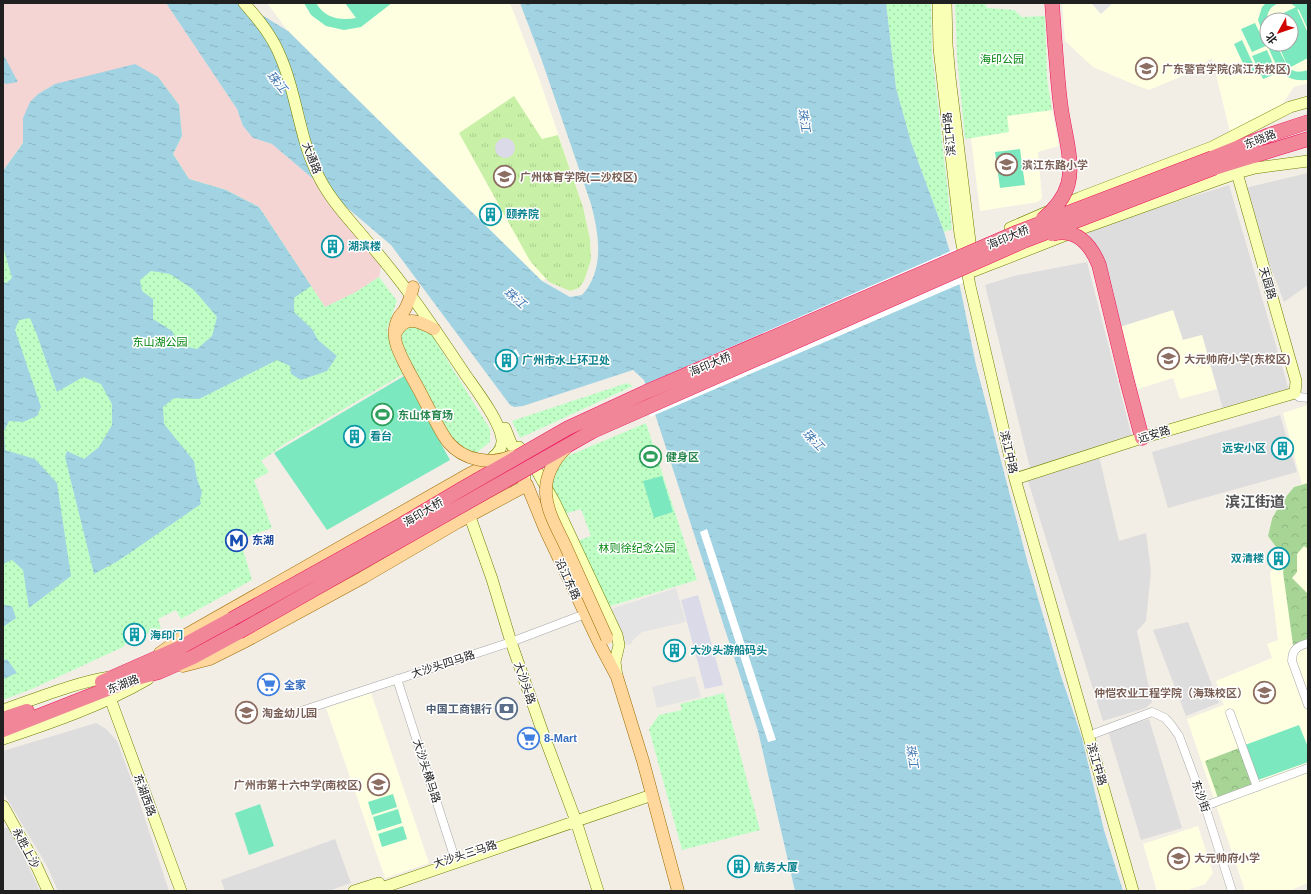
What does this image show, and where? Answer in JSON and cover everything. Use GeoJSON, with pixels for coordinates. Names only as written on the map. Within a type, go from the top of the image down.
{"type":"FeatureCollection","features":[{"type":"Feature","properties":{"kind":"highway"},"geometry":{"type":"LineString","coordinates":[[1021,236],[1050,213],[1062,197],[1069,179],[1070,164],[1061,108],[1052,3]]}},
{"type":"Feature","properties":{"kind":"highway","name":"东晓路"},"geometry":{"type":"LineString","coordinates":[[1213,158],[1269,135],[1308,122]]}},
{"type":"Feature","properties":{"kind":"highway","name":"东晓路"},"geometry":{"type":"LineString","coordinates":[[1213,158],[1308,139]]}},
{"type":"Feature","properties":{"kind":"highway","name":"海印大桥"},"geometry":{"type":"LineString","coordinates":[[232,619],[401,526],[568,428],[646,392],[1213,158]]}},
{"type":"Feature","properties":{"kind":"highway"},"geometry":{"type":"LineString","coordinates":[[1021,236],[1066,232],[1078,237],[1092,249],[1099,265],[1142,438]]}},
{"type":"Feature","properties":{"kind":"highway","name":"海印大桥"},"geometry":{"type":"LineString","coordinates":[[239,632],[582,436],[1021,236]]}},
{"type":"Feature","properties":{"kind":"highway","name":"东湖路"},"geometry":{"type":"LineString","coordinates":[[4,724],[176,650],[232,619]]}},
{"type":"Feature","properties":{"kind":"highway","name":"东湖路"},"geometry":{"type":"LineString","coordinates":[[4,724],[133,679],[159,672],[193,657],[239,632]]}},
{"type":"Feature","properties":{"kind":"main road","name":"大通路"},"geometry":{"type":"LineString","coordinates":[[244,3],[267,32],[282,59],[304,140],[310,158],[318,174],[334,201],[385,256]]}},
{"type":"Feature","properties":{"kind":"main road","name":"大通路"},"geometry":{"type":"LineString","coordinates":[[254,3],[276,33],[288,56],[316,153],[326,175],[339,196],[412,292]]}},
{"type":"Feature","properties":{"kind":"main road","name":"滨江中路"},"geometry":{"type":"LineString","coordinates":[[938,3],[939,48],[960,234],[965,260],[1019,478],[1132,891]]}},
{"type":"Feature","properties":{"kind":"main road","name":"滨江中路"},"geometry":{"type":"LineString","coordinates":[[946,3],[947,45],[950,78],[974,271],[1019,478],[1096,733],[1139,891]]}},
{"type":"Feature","properties":{"kind":"main road"},"geometry":{"type":"LineString","coordinates":[[1213,158],[1259,123],[1290,107],[1308,102]]}},
{"type":"Feature","properties":{"kind":"main road"},"geometry":{"type":"LineString","coordinates":[[1259,123],[1213,158],[1079,198],[970,247],[965,260],[974,271],[1089,226],[1237,173],[1255,168],[1308,161]]}},
{"type":"Feature","properties":{"kind":"main road"},"geometry":{"type":"LineString","coordinates":[[1232,143],[1269,135]]}},
{"type":"Feature","properties":{"kind":"main road","name":"天园路"},"geometry":{"type":"LineString","coordinates":[[1237,173],[1296,382],[1295,393]]}},
{"type":"Feature","properties":{"kind":"main road"},"geometry":{"type":"LineString","coordinates":[[1079,198],[1074,206],[1075,212],[1081,221],[1089,226]]}},
{"type":"Feature","properties":{"kind":"main road"},"geometry":{"type":"LineString","coordinates":[[412,292],[407,305],[398,319],[394,336],[397,348],[408,370],[445,438],[456,450],[469,457],[490,461],[506,459],[530,450]]}},
{"type":"Feature","properties":{"kind":"main road"},"geometry":{"type":"LineString","coordinates":[[412,292],[434,329],[496,422],[501,435],[501,446],[496,454],[490,460],[469,474]]}},
{"type":"Feature","properties":{"kind":"main road","name":"沿江东路"},"geometry":{"type":"LineString","coordinates":[[412,292],[476,380],[503,425],[534,505],[585,614],[617,677],[678,891]]}},
{"type":"Feature","properties":{"kind":"main road"},"geometry":{"type":"LineString","coordinates":[[394,336],[401,326],[412,320],[421,322],[434,329]]}},
{"type":"Feature","properties":{"kind":"main road","name":"远安路"},"geometry":{"type":"LineString","coordinates":[[1019,478],[1142,438],[1295,393]]}},
{"type":"Feature","properties":{"kind":"main road"},"geometry":{"type":"LineString","coordinates":[[503,425],[538,471],[555,503],[617,635],[619,645],[615,662],[617,677]]}},
{"type":"Feature","properties":{"kind":"main road"},"geometry":{"type":"LineString","coordinates":[[582,436],[565,449],[554,464],[547,480],[546,498],[554,521],[607,638],[617,677]]}},
{"type":"Feature","properties":{"kind":"main road"},"geometry":{"type":"LineString","coordinates":[[4,724],[38,727],[110,698],[159,672],[210,659],[364,577],[527,484],[515,469],[506,465],[486,466],[444,488],[184,636],[168,646],[151,660]]}},
{"type":"Feature","properties":{"kind":"main road","name":"大沙头路"},"geometry":{"type":"LineString","coordinates":[[469,474],[464,480],[462,487],[463,497],[492,579],[511,642],[576,821],[598,891]]}},
{"type":"Feature","properties":{"kind":"main road"},"geometry":{"type":"LineString","coordinates":[[444,488],[449,490],[457,503],[460,515],[458,522]]}},
{"type":"Feature","properties":{"kind":"main road","name":"东湖西路"},"geometry":{"type":"LineString","coordinates":[[110,698],[181,891]]}},
{"type":"Feature","properties":{"kind":"main road","name":"大沙头三马路"},"geometry":{"type":"LineString","coordinates":[[354,891],[370,890],[456,860],[563,827],[576,821],[652,796]]}},
{"type":"Feature","properties":{"kind":"main road","name":"永胜上沙"},"geometry":{"type":"LineString","coordinates":[[5,813],[37,867],[48,891]]}},
{"type":"Feature","properties":{"kind":"street"},"geometry":{"type":"LineString","coordinates":[[1295,393],[1299,397],[1308,398]]}},
{"type":"Feature","properties":{"kind":"street","name":"大沙头四马路"},"geometry":{"type":"LineString","coordinates":[[300,711],[511,642],[585,614]]}},
{"type":"Feature","properties":{"kind":"street"},"geometry":{"type":"LineString","coordinates":[[1308,643],[1296,648],[1292,656],[1292,661],[1308,705]]}},
{"type":"Feature","properties":{"kind":"street","name":"大沙头横马路"},"geometry":{"type":"LineString","coordinates":[[397,679],[456,860]]}},
{"type":"Feature","properties":{"kind":"street","name":"东沙街"},"geometry":{"type":"LineString","coordinates":[[1096,733],[1152,712],[1165,718],[1172,726],[1179,736],[1205,806],[1232,891]]}},
{"type":"Feature","properties":{"kind":"street"},"geometry":{"type":"LineString","coordinates":[[1230,713],[1257,787]]}},
{"type":"Feature","properties":{"kind":"street"},"geometry":{"type":"LineString","coordinates":[[1205,806],[1308,768]]}},
{"type":"Feature","properties":{"kind":"shaded area"},"geometry":{"type":"Polygon","coordinates":[[[3,3],[166,3],[237,109],[243,126],[253,138],[272,144],[312,178],[336,210],[384,265],[381,267],[379,277],[356,292],[325,308],[259,207],[226,190],[189,179],[173,154],[182,136],[55,84],[38,94],[23,118],[23,143],[3,171],[3,3]]]}},
{"type":"Feature","properties":{"kind":"shaded area","name":"广州体育学院(二沙校区)"},"geometry":{"type":"Polygon","coordinates":[[[267,3],[510,3],[539,78],[583,207],[590,239],[591,260],[584,281],[579,288],[570,291],[549,282],[546,278],[542,281],[288,31],[267,3]]]}},
{"type":"Feature","properties":{"kind":"shaded area","name":"广东警官学院(滨江东校区)"},"geometry":{"type":"Polygon","coordinates":[[[1062,3],[1308,3],[1308,83],[1294,87],[1279,109],[1230,132],[1212,58],[1192,72],[1149,90],[1093,67],[1065,41],[1062,3]]]}},
{"type":"Feature","properties":{"kind":"shaded area"},"geometry":{"type":"Polygon","coordinates":[[[1091,3],[1113,3],[1101,14],[1091,3]]]}},
{"type":"Feature","properties":{"kind":"shaded area","name":"滨江东路小学"},"geometry":{"type":"Polygon","coordinates":[[[1052,110],[1059,146],[1038,152],[1042,198],[1038,202],[980,211],[971,138],[1009,132],[1006,116],[1052,110]]]}},
{"type":"Feature","properties":{"kind":"shaded area"},"geometry":{"type":"Polygon","coordinates":[[[505,138],[512,141],[515,148],[512,155],[505,158],[498,155],[495,148],[498,141],[505,138]]]}},
{"type":"Feature","properties":{"kind":"shaded area"},"geometry":{"type":"Polygon","coordinates":[[[1308,173],[1308,285],[1284,302],[1241,189],[1308,173]]]}},
{"type":"Feature","properties":{"kind":"shaded area"},"geometry":{"type":"Polygon","coordinates":[[[1229,185],[1289,390],[1223,409],[1202,335],[1183,340],[1120,327],[1102,270],[1087,230],[1229,185]]]}},
{"type":"Feature","properties":{"kind":"shaded area"},"geometry":{"type":"Polygon","coordinates":[[[1087,262],[1132,437],[1030,468],[985,285],[1014,276],[1087,262]]]}},
{"type":"Feature","properties":{"kind":"shaded area","name":"大元帅府小学(东校区)"},"geometry":{"type":"Polygon","coordinates":[[[1173,310],[1183,340],[1202,335],[1217,389],[1180,399],[1173,378],[1138,389],[1120,327],[1173,310]]]}},
{"type":"Feature","properties":{"kind":"shaded area","name":"仲恺农业工程学院（海珠校区）"},"geometry":{"type":"Polygon","coordinates":[[[1308,405],[1308,883],[1289,891],[1245,891],[1187,719],[1224,705],[1216,681],[1272,658],[1267,644],[1278,640],[1270,574],[1279,551],[1268,536],[1272,519],[1280,504],[1294,487],[1302,484],[1283,413],[1308,405]]]}},
{"type":"Feature","properties":{"kind":"shaded area","name":"远安小区"},"geometry":{"type":"Polygon","coordinates":[[[1280,415],[1297,472],[1168,508],[1152,452],[1280,415]]]}},
{"type":"Feature","properties":{"kind":"shaded area"},"geometry":{"type":"Polygon","coordinates":[[[1099,456],[1119,541],[1146,533],[1151,571],[1146,621],[1137,631],[1152,702],[1146,708],[1103,721],[1027,478],[1099,456]]]}},
{"type":"Feature","properties":{"kind":"shaded area"},"geometry":{"type":"Polygon","coordinates":[[[676,588],[686,622],[642,632],[633,640],[631,644],[626,645],[611,609],[676,588]]]}},
{"type":"Feature","properties":{"kind":"shaded area"},"geometry":{"type":"Polygon","coordinates":[[[698,595],[723,685],[705,689],[681,600],[698,595]]]}},
{"type":"Feature","properties":{"kind":"shaded area"},"geometry":{"type":"Polygon","coordinates":[[[1188,622],[1219,703],[1186,716],[1153,630],[1188,622]]]}},
{"type":"Feature","properties":{"kind":"shaded area"},"geometry":{"type":"Polygon","coordinates":[[[695,676],[701,697],[657,708],[652,687],[695,676]]]}},
{"type":"Feature","properties":{"kind":"shaded area","name":"广州市第十六中学(南校区)"},"geometry":{"type":"Polygon","coordinates":[[[371,693],[429,863],[385,878],[326,708],[371,693]]]}},
{"type":"Feature","properties":{"kind":"shaded area"},"geometry":{"type":"Polygon","coordinates":[[[1149,719],[1182,828],[1141,840],[1108,731],[1149,719]]]}},
{"type":"Feature","properties":{"kind":"shaded area"},"geometry":{"type":"Polygon","coordinates":[[[96,723],[106,729],[117,741],[137,795],[169,891],[58,891],[47,866],[3,792],[3,751],[96,723]]]}},
{"type":"Feature","properties":{"kind":"shaded area","name":"大元帅府小学"},"geometry":{"type":"Polygon","coordinates":[[[1198,826],[1213,873],[1205,884],[1185,891],[1157,891],[1143,844],[1198,826]]]}},
{"type":"Feature","properties":{"kind":"shaded area"},"geometry":{"type":"Polygon","coordinates":[[[10,827],[40,891],[3,891],[3,828],[10,827]]]}},
{"type":"Feature","properties":{"kind":"shaded area"},"geometry":{"type":"Polygon","coordinates":[[[335,839],[351,883],[328,891],[225,891],[221,880],[335,839]]]}},
{"type":"Feature","properties":{"kind":"green space"},"geometry":{"type":"Polygon","coordinates":[[[304,3],[316,3],[328,15],[339,19],[350,19],[356,18],[345,3],[392,3],[361,27],[344,30],[326,26],[311,15],[304,3]]]}},
{"type":"Feature","properties":{"kind":"green space"},"geometry":{"type":"Polygon","coordinates":[[[886,3],[931,3],[932,53],[952,229],[944,232],[911,142],[896,88],[886,3]]]}},
{"type":"Feature","properties":{"kind":"green space","name":"海印公园"},"geometry":{"type":"Polygon","coordinates":[[[955,3],[985,3],[987,8],[1014,10],[1022,17],[1045,16],[1047,79],[1052,110],[1007,116],[1009,132],[965,139],[957,57],[955,3]]]}},
{"type":"Feature","properties":{"kind":"green space"},"geometry":{"type":"Polygon","coordinates":[[[1266,3],[1280,3],[1274,5],[1269,12],[1260,12],[1262,7],[1266,3]]]}},
{"type":"Feature","properties":{"kind":"green space"},"geometry":{"type":"Polygon","coordinates":[[[1290,3],[1307,3],[1308,30],[1299,10],[1297,9],[1298,12],[1286,12],[1296,7],[1290,3]]]}},
{"type":"Feature","properties":{"kind":"green space"},"geometry":{"type":"Polygon","coordinates":[[[1299,13],[1308,33],[1308,58],[1289,68],[1298,72],[1308,70],[1307,80],[1298,80],[1285,75],[1276,65],[1270,52],[1280,52],[1288,67],[1281,52],[1299,52],[1299,13]]]}},
{"type":"Feature","properties":{"kind":"green space"},"geometry":{"type":"Polygon","coordinates":[[[1255,23],[1259,31],[1259,49],[1252,52],[1241,29],[1255,23]]]}},
{"type":"Feature","properties":{"kind":"green space"},"geometry":{"type":"Polygon","coordinates":[[[1242,40],[1256,70],[1248,74],[1234,44],[1242,40]]]}},
{"type":"Feature","properties":{"kind":"green space"},"geometry":{"type":"Polygon","coordinates":[[[1262,52],[1268,52],[1277,73],[1263,79],[1252,56],[1262,52]]]}},
{"type":"Feature","properties":{"kind":"green space","name":"东山湖公园"},"geometry":{"type":"Polygon","coordinates":[[[158,77],[179,105],[182,136],[173,154],[189,179],[226,190],[259,207],[325,307],[356,292],[379,277],[397,301],[387,329],[391,346],[405,373],[286,443],[261,461],[269,472],[254,480],[272,528],[240,539],[252,580],[181,619],[176,610],[158,619],[161,628],[147,634],[142,629],[133,632],[123,647],[32,689],[3,700],[3,171],[23,143],[23,118],[158,77]]]}},
{"type":"Feature","properties":{"kind":"green space"},"geometry":{"type":"Polygon","coordinates":[[[514,96],[542,139],[558,135],[583,207],[590,239],[591,260],[584,281],[579,288],[570,291],[549,282],[530,261],[459,133],[514,96]]]}},
{"type":"Feature","properties":{"kind":"green space"},"geometry":{"type":"Polygon","coordinates":[[[1020,149],[1025,185],[1000,188],[995,152],[1020,149]]]}},
{"type":"Feature","properties":{"kind":"green space"},"geometry":{"type":"Polygon","coordinates":[[[409,325],[421,327],[431,334],[490,429],[490,442],[475,454],[464,450],[453,442],[402,345],[402,333],[409,325]]]}},
{"type":"Feature","properties":{"kind":"green space","name":"东山体育场"},"geometry":{"type":"Polygon","coordinates":[[[404,376],[450,460],[327,530],[274,453],[404,376]]]}},
{"type":"Feature","properties":{"kind":"green space"},"geometry":{"type":"Polygon","coordinates":[[[627,383],[633,386],[520,438],[512,421],[627,383]]]}},
{"type":"Feature","properties":{"kind":"green space","name":"林则徐纪念公园"},"geometry":{"type":"Polygon","coordinates":[[[646,423],[697,580],[607,607],[577,541],[591,536],[581,509],[565,514],[550,485],[560,461],[568,456],[646,423]]]}},
{"type":"Feature","properties":{"kind":"green space"},"geometry":{"type":"Polygon","coordinates":[[[662,476],[673,512],[654,518],[643,481],[662,476]]]}},
{"type":"Feature","properties":{"kind":"green space"},"geometry":{"type":"Polygon","coordinates":[[[1308,483],[1308,549],[1304,546],[1297,554],[1297,572],[1292,578],[1308,594],[1308,640],[1293,645],[1283,572],[1288,555],[1279,551],[1268,536],[1272,519],[1280,504],[1294,487],[1308,483]]]}},
{"type":"Feature","properties":{"kind":"green space"},"geometry":{"type":"Polygon","coordinates":[[[724,693],[760,830],[682,850],[649,729],[659,715],[682,710],[680,704],[724,693]]]}},
{"type":"Feature","properties":{"kind":"green space"},"geometry":{"type":"Polygon","coordinates":[[[1299,725],[1308,747],[1308,762],[1258,780],[1245,745],[1299,725]]]}},
{"type":"Feature","properties":{"kind":"green space"},"geometry":{"type":"Polygon","coordinates":[[[1242,747],[1257,787],[1219,801],[1205,761],[1242,747]]]}},
{"type":"Feature","properties":{"kind":"green space"},"geometry":{"type":"Polygon","coordinates":[[[393,794],[397,807],[372,815],[368,802],[393,794]]]}},
{"type":"Feature","properties":{"kind":"green space"},"geometry":{"type":"Polygon","coordinates":[[[260,804],[274,846],[249,855],[235,813],[260,804]]]}},
{"type":"Feature","properties":{"kind":"green space"},"geometry":{"type":"Polygon","coordinates":[[[398,809],[402,823],[377,831],[373,817],[398,809]]]}},
{"type":"Feature","properties":{"kind":"green space"},"geometry":{"type":"Polygon","coordinates":[[[403,826],[407,839],[382,847],[378,834],[403,826]]]}},
{"type":"Feature","properties":{"kind":"water","name":"珠江"},"geometry":{"type":"Polygon","coordinates":[[[166,3],[242,3],[288,31],[542,281],[570,297],[582,295],[594,274],[598,251],[596,227],[591,204],[541,58],[520,3],[886,3],[896,88],[911,142],[944,232],[959,282],[976,365],[1028,564],[1060,673],[1082,738],[1104,830],[1123,891],[795,891],[758,731],[644,380],[633,370],[523,406],[514,407],[510,405],[391,245],[272,144],[253,138],[243,126],[237,109],[166,3]]]}},
{"type":"Feature","properties":{"kind":"water"},"geometry":{"type":"Polygon","coordinates":[[[3,54],[18,82],[6,84],[3,82],[3,54]]]}},
{"type":"Feature","properties":{"kind":"water","name":"东山湖公园"},"geometry":{"type":"Polygon","coordinates":[[[135,64],[158,77],[179,105],[182,136],[173,154],[189,179],[226,190],[259,207],[311,286],[294,298],[294,312],[312,329],[318,340],[337,356],[327,371],[301,380],[291,374],[290,366],[277,360],[199,399],[174,398],[163,407],[164,424],[194,461],[197,479],[202,492],[200,500],[201,504],[118,561],[94,574],[65,457],[67,451],[84,459],[99,447],[112,425],[112,404],[101,384],[83,377],[57,392],[30,318],[19,320],[15,330],[41,407],[37,416],[23,422],[9,421],[4,431],[5,450],[35,459],[57,483],[71,576],[29,608],[23,570],[12,560],[3,564],[3,282],[6,283],[12,278],[3,247],[3,171],[23,143],[23,118],[30,102],[38,94],[55,84],[135,64]],[[151,271],[140,280],[142,291],[153,299],[153,319],[172,331],[178,345],[197,349],[212,336],[217,317],[194,290],[170,274],[151,271]]]}},
{"type":"Feature","properties":{"kind":"water"},"geometry":{"type":"Polygon","coordinates":[[[3,605],[12,606],[16,618],[3,627],[3,605]]]}},
{"type":"Feature","properties":{"kind":"water"},"geometry":{"type":"Polygon","coordinates":[[[7,659],[17,673],[3,679],[3,661],[7,659]]]}},
{"type":"Feature","properties":{"kind":"pier"},"geometry":{"type":"Polygon","coordinates":[[[960,247],[967,281],[650,417],[641,386],[960,247]]]}},
{"type":"Feature","properties":{"kind":"pier","name":"广州市水上环卫处"},"geometry":{"type":"Polygon","coordinates":[[[516,349],[520,356],[497,370],[493,364],[516,349]]]}},
{"type":"Feature","properties":{"kind":"pier"},"geometry":{"type":"Polygon","coordinates":[[[707,529],[776,740],[768,742],[700,532],[707,529]]]}},
{"type":"Feature","properties":{"kind":"place","name":"广东警官学院(滨江东校区)"},"geometry":{"type":"Point","coordinates":[1147,69]}},
{"type":"Feature","properties":{"kind":"place","name":"滨江东路小学"},"geometry":{"type":"Point","coordinates":[1007,165]}},
{"type":"Feature","properties":{"kind":"place","name":"广州体育学院(二沙校区)"},"geometry":{"type":"Point","coordinates":[505,177]}},
{"type":"Feature","properties":{"kind":"place","name":"颐养院"},"geometry":{"type":"Point","coordinates":[490,214]}},
{"type":"Feature","properties":{"kind":"place","name":"湖滨楼"},"geometry":{"type":"Point","coordinates":[332,246]}},
{"type":"Feature","properties":{"kind":"place","name":"大元帅府小学(东校区)"},"geometry":{"type":"Point","coordinates":[1169,359]}},
{"type":"Feature","properties":{"kind":"place","name":"广州市水上环卫处"},"geometry":{"type":"Point","coordinates":[507,360]}},
{"type":"Feature","properties":{"kind":"place","name":"东山体育场"},"geometry":{"type":"Point","coordinates":[382,415]}},
{"type":"Feature","properties":{"kind":"place","name":"看台"},"geometry":{"type":"Point","coordinates":[355,436]}},
{"type":"Feature","properties":{"kind":"place","name":"远安小区"},"geometry":{"type":"Point","coordinates":[1282,448]}},
{"type":"Feature","properties":{"kind":"place","name":"健身区"},"geometry":{"type":"Point","coordinates":[651,457]}},
{"type":"Feature","properties":{"kind":"place","name":"东湖"},"geometry":{"type":"Point","coordinates":[237,540]}},
{"type":"Feature","properties":{"kind":"place","name":"双清楼"},"geometry":{"type":"Point","coordinates":[1279,558]}},
{"type":"Feature","properties":{"kind":"place","name":"海印门"},"geometry":{"type":"Point","coordinates":[134,635]}},
{"type":"Feature","properties":{"kind":"place","name":"大沙头游船码头"},"geometry":{"type":"Point","coordinates":[674,650]}},
{"type":"Feature","properties":{"kind":"place","name":"全家"},"geometry":{"type":"Point","coordinates":[268,685]}},
{"type":"Feature","properties":{"kind":"place","name":"仲恺农业工程学院（海珠校区）"},"geometry":{"type":"Point","coordinates":[1264,693]}},
{"type":"Feature","properties":{"kind":"place","name":"中国工商银行"},"geometry":{"type":"Point","coordinates":[507,709]}},
{"type":"Feature","properties":{"kind":"place","name":"淘金幼儿园"},"geometry":{"type":"Point","coordinates":[247,713]}},
{"type":"Feature","properties":{"kind":"place","name":"8-Mart"},"geometry":{"type":"Point","coordinates":[529,738]}},
{"type":"Feature","properties":{"kind":"place","name":"广州市第十六中学(南校区)"},"geometry":{"type":"Point","coordinates":[378,785]}},
{"type":"Feature","properties":{"kind":"place","name":"大元帅府小学"},"geometry":{"type":"Point","coordinates":[1178,858]}},
{"type":"Feature","properties":{"kind":"place","name":"航务大厦"},"geometry":{"type":"Point","coordinates":[739,867]}},
{"type":"Feature","properties":{"kind":"district","name":"滨江街道"},"geometry":{"type":"Point","coordinates":[1255,501]}}]}
